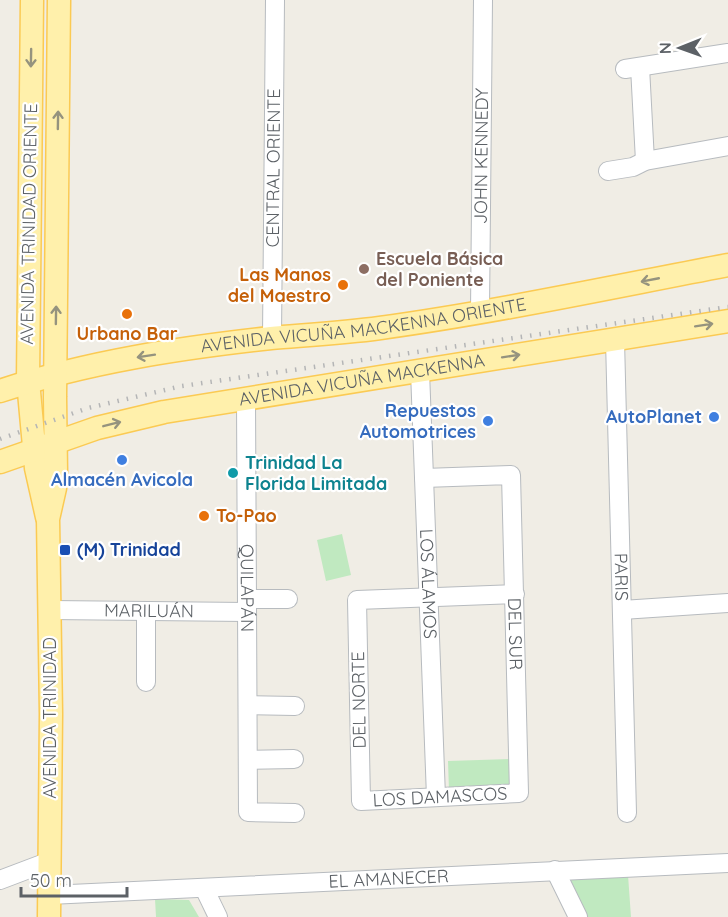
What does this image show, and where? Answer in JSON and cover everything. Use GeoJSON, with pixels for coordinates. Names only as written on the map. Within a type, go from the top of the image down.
{"type":"FeatureCollection","features":[{"type":"Feature","properties":{"kind":"main road","name":"AVENIDA TRINIDAD ORIENTE"},"geometry":{"type":"LineString","coordinates":[[32,0],[28,381],[34,449]]}},
{"type":"Feature","properties":{"kind":"main road","name":"AVENIDA TRINIDAD ORIENTE"},"geometry":{"type":"LineString","coordinates":[[56,441],[59,0]]}},
{"type":"Feature","properties":{"kind":"main road","name":"AVENIDA VICUÑA MACKENNA ORIENTE"},"geometry":{"type":"LineString","coordinates":[[0,391],[56,374],[176,351],[272,338],[382,327],[480,312],[728,265]]}},
{"type":"Feature","properties":{"kind":"main road","name":"AVENIDA VICUÑA MACKENNA"},"geometry":{"type":"LineString","coordinates":[[0,462],[56,441],[133,419],[728,321]]}},
{"type":"Feature","properties":{"kind":"main road","name":"AVENIDA TRINIDAD"},"geometry":{"type":"LineString","coordinates":[[48,519],[55,488],[56,441]]}},
{"type":"Feature","properties":{"kind":"main road","name":"AVENIDA TRINIDAD"},"geometry":{"type":"LineString","coordinates":[[34,449],[38,480],[48,519],[51,714],[49,906]]}},
{"type":"Feature","properties":{"kind":"street","name":"CENTRAL ORIENTE"},"geometry":{"type":"LineString","coordinates":[[272,338],[275,0]]}},
{"type":"Feature","properties":{"kind":"street","name":"JOHN KENNEDY"},"geometry":{"type":"LineString","coordinates":[[480,312],[483,0]]}},
{"type":"Feature","properties":{"kind":"street"},"geometry":{"type":"LineString","coordinates":[[645,161],[633,68],[728,54]]}},
{"type":"Feature","properties":{"kind":"street"},"geometry":{"type":"LineString","coordinates":[[608,171],[633,167],[645,161],[728,146]]}},
{"type":"Feature","properties":{"kind":"street","name":"PARIS"},"geometry":{"type":"LineString","coordinates":[[615,340],[627,813]]}},
{"type":"Feature","properties":{"kind":"street","name":"LOS ÁLAMOS"},"geometry":{"type":"LineString","coordinates":[[420,371],[436,797]]}},
{"type":"Feature","properties":{"kind":"street","name":"QUILAPÁN"},"geometry":{"type":"LineString","coordinates":[[246,399],[248,812],[295,813]]}},
{"type":"Feature","properties":{"kind":"street","name":"DEL SUR"},"geometry":{"type":"LineString","coordinates":[[424,477],[511,475],[519,793]]}},
{"type":"Feature","properties":{"kind":"street"},"geometry":{"type":"LineString","coordinates":[[429,597],[515,594]]}},
{"type":"Feature","properties":{"kind":"street","name":"DEL NORTE"},"geometry":{"type":"LineString","coordinates":[[361,801],[357,600],[429,597]]}},
{"type":"Feature","properties":{"kind":"street","name":"MARILUÁN"},"geometry":{"type":"LineString","coordinates":[[50,610],[146,611],[247,605],[288,599]]}},
{"type":"Feature","properties":{"kind":"street"},"geometry":{"type":"LineString","coordinates":[[621,610],[728,603]]}},
{"type":"Feature","properties":{"kind":"street"},"geometry":{"type":"LineString","coordinates":[[146,611],[146,682]]}},
{"type":"Feature","properties":{"kind":"street"},"geometry":{"type":"LineString","coordinates":[[248,705],[295,706]]}},
{"type":"Feature","properties":{"kind":"street"},"geometry":{"type":"LineString","coordinates":[[248,760],[294,759]]}},
{"type":"Feature","properties":{"kind":"street","name":"LOS DAMASCOS"},"geometry":{"type":"LineString","coordinates":[[361,801],[519,793]]}},
{"type":"Feature","properties":{"kind":"street"},"geometry":{"type":"LineString","coordinates":[[0,880],[50,861]]}},
{"type":"Feature","properties":{"kind":"street","name":"EL AMANECER"},"geometry":{"type":"LineString","coordinates":[[49,906],[204,888],[555,870],[728,864]]}},
{"type":"Feature","properties":{"kind":"street"},"geometry":{"type":"LineString","coordinates":[[555,870],[578,917]]}},
{"type":"Feature","properties":{"kind":"street"},"geometry":{"type":"LineString","coordinates":[[204,888],[218,917]]}},
{"type":"Feature","properties":{"kind":"green space"},"geometry":{"type":"Polygon","coordinates":[[[342,534],[351,575],[326,581],[317,540],[342,534]]]}},
{"type":"Feature","properties":{"kind":"green space"},"geometry":{"type":"Polygon","coordinates":[[[512,759],[513,789],[449,791],[448,761],[512,759]]]}},
{"type":"Feature","properties":{"kind":"green space"},"geometry":{"type":"Polygon","coordinates":[[[628,875],[631,917],[587,917],[569,876],[628,875]]]}},
{"type":"Feature","properties":{"kind":"green space"},"geometry":{"type":"Polygon","coordinates":[[[155,899],[189,900],[199,917],[156,917],[155,899]]]}},
{"type":"Feature","properties":{"kind":"railway"},"geometry":{"type":"LineString","coordinates":[[0,439],[88,408],[182,386],[728,307]]}},
{"type":"Feature","properties":{"kind":"place","name":"Escuela Básica del Poniente"},"geometry":{"type":"Point","coordinates":[364,269]}},
{"type":"Feature","properties":{"kind":"place","name":"Las Manos del Maestro"},"geometry":{"type":"Point","coordinates":[343,285]}},
{"type":"Feature","properties":{"kind":"place","name":"Urbano Bar"},"geometry":{"type":"Point","coordinates":[127,314]}},
{"type":"Feature","properties":{"kind":"place","name":"AutoPlanet"},"geometry":{"type":"Point","coordinates":[714,417]}},
{"type":"Feature","properties":{"kind":"place","name":"Repuestos Automotrices"},"geometry":{"type":"Point","coordinates":[488,421]}},
{"type":"Feature","properties":{"kind":"place","name":"Almacén Avicola"},"geometry":{"type":"Point","coordinates":[122,460]}},
{"type":"Feature","properties":{"kind":"place","name":"Trinidad La Florida Limitada"},"geometry":{"type":"Point","coordinates":[233,473]}},
{"type":"Feature","properties":{"kind":"place","name":"To-Pao"},"geometry":{"type":"Point","coordinates":[204,516]}},
{"type":"Feature","properties":{"kind":"place","name":"(M) Trinidad"},"geometry":{"type":"Point","coordinates":[65,550]}}]}
